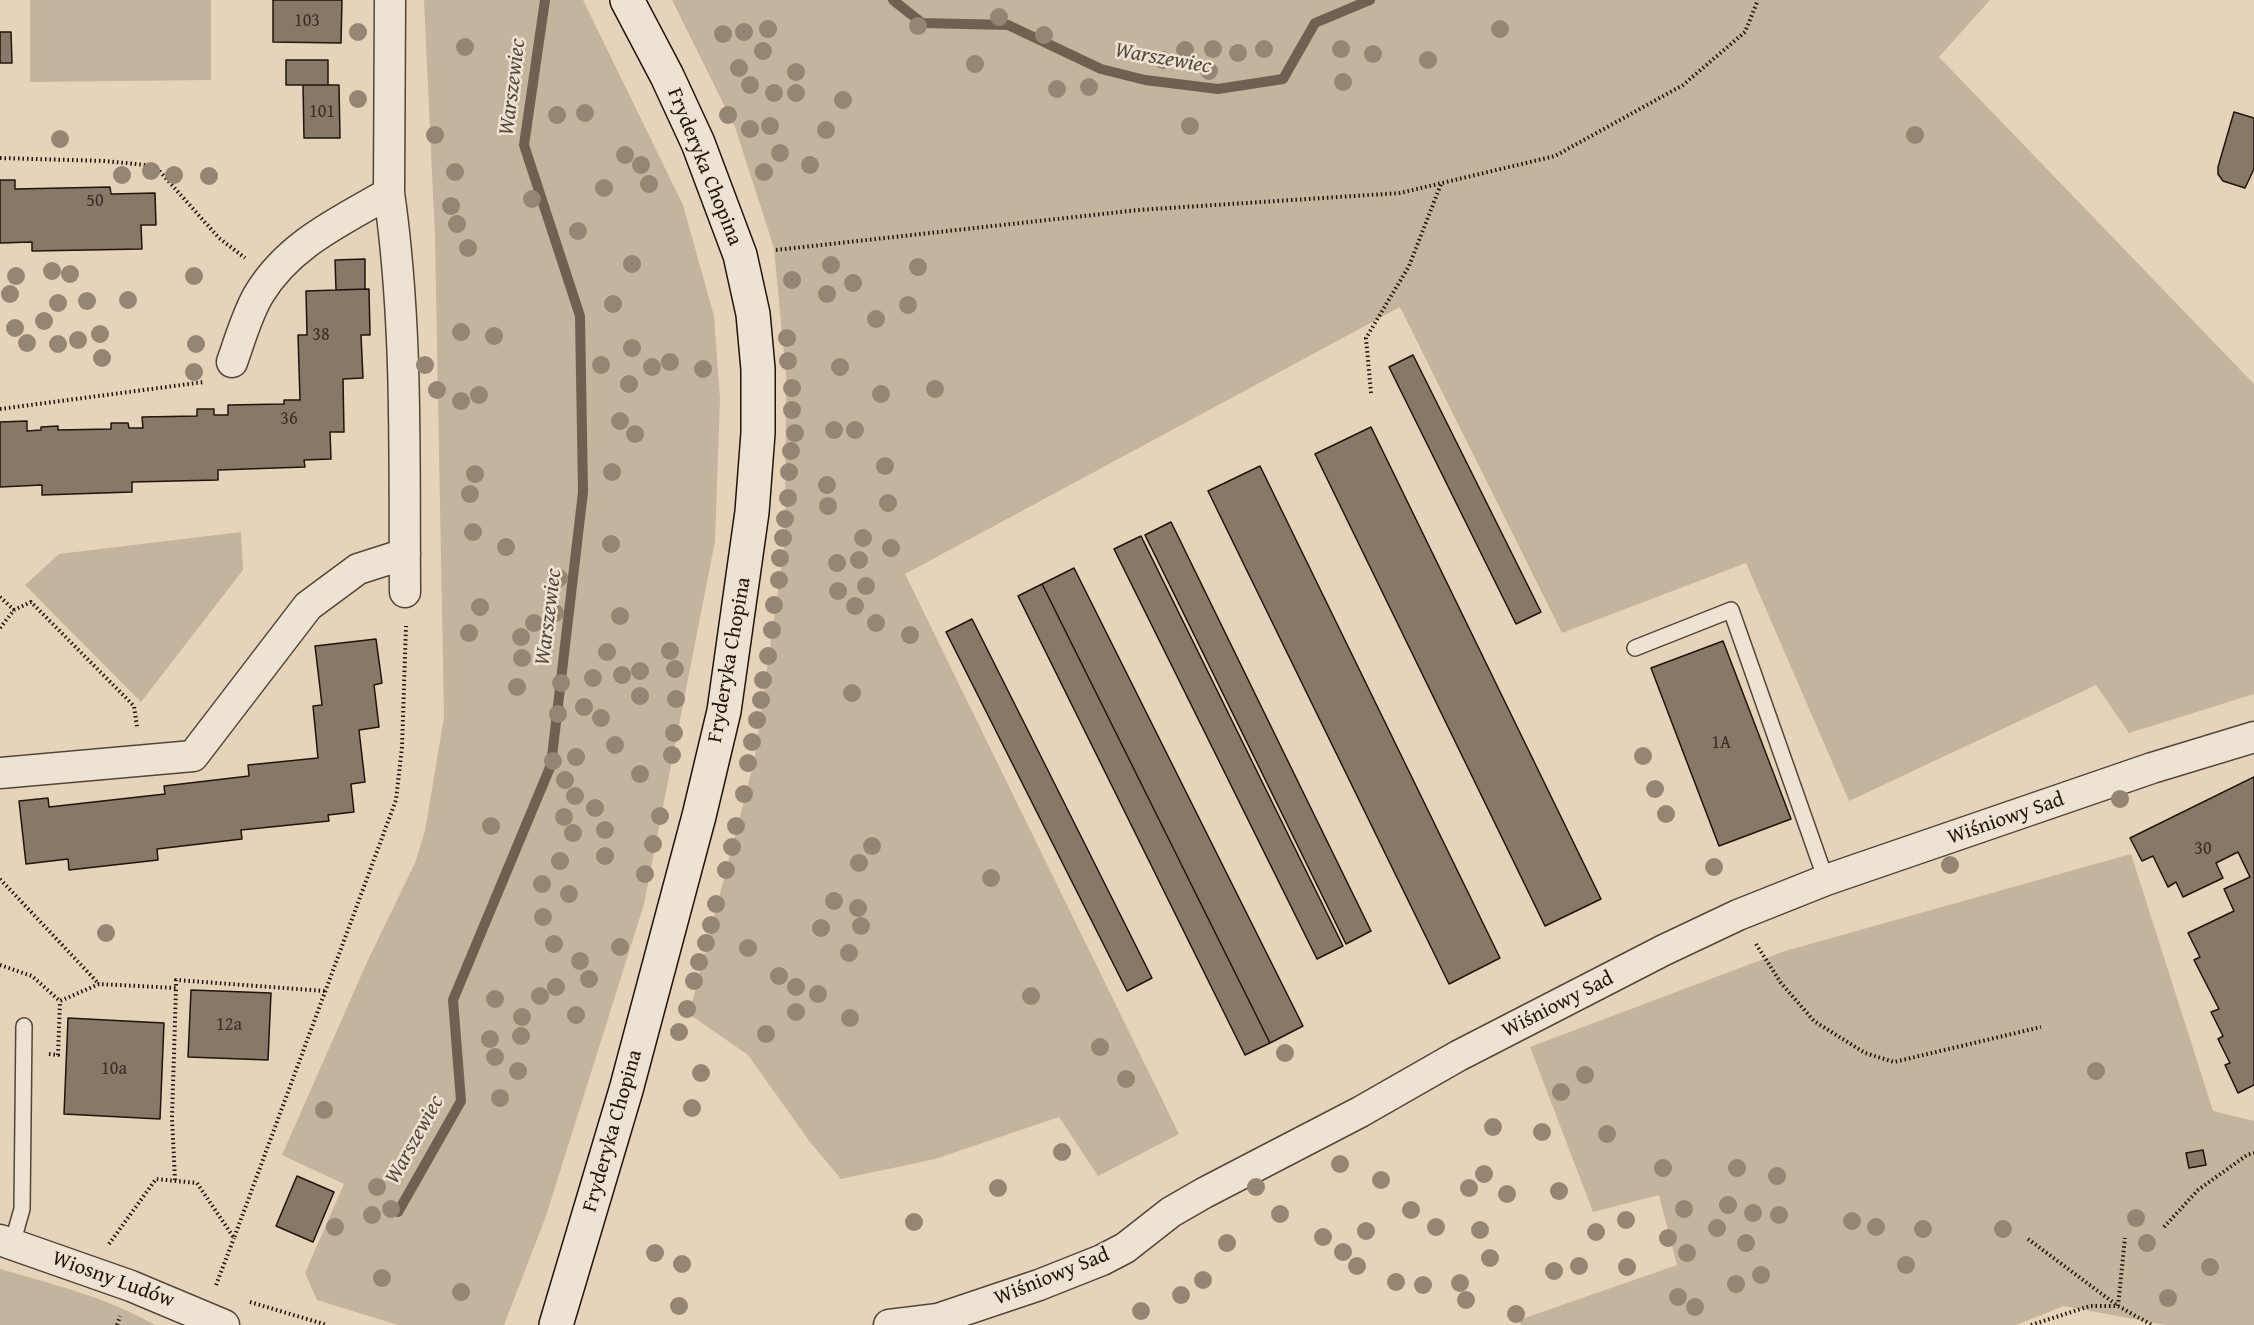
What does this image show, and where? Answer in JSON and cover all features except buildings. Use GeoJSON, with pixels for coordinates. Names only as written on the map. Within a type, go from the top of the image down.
{"type":"FeatureCollection","features":[{"type":"Feature","properties":{"kind":"street"},"geometry":{"type":"LineString","coordinates":[[390,0],[389,193],[398,250],[402,318],[405,592]]}},
{"type":"Feature","properties":{"kind":"street","name":"Fryderyka Chopina"},"geometry":{"type":"LineString","coordinates":[[556,1325],[626,1090],[699,816],[724,711],[753,513],[758,433],[758,369],[753,314],[740,255],[698,143],[667,76],[627,0]]}},
{"type":"Feature","properties":{"kind":"street"},"geometry":{"type":"LineString","coordinates":[[232,362],[258,295],[281,264],[306,242],[389,193]]}},
{"type":"Feature","properties":{"kind":"street"},"geometry":{"type":"LineString","coordinates":[[0,773],[192,756],[308,606],[358,569],[405,554]]}},
{"type":"Feature","properties":{"kind":"street","name":"Wiśniowy Sad"},"geometry":{"type":"LineString","coordinates":[[889,1325],[935,1323],[1102,1260],[1125,1248],[1171,1212],[1204,1192],[1360,1112],[1479,1045],[1664,950],[1738,915],[1826,880],[2152,768],[2254,737]]}},
{"type":"Feature","properties":{"kind":"street","name":"Wiosny Ludów"},"geometry":{"type":"LineString","coordinates":[[6,1242],[131,1286],[224,1325]]}},
{"type":"Feature","properties":{"kind":"lane"},"geometry":{"type":"LineString","coordinates":[[1635,648],[1731,610],[1826,880]]}},
{"type":"Feature","properties":{"kind":"lane"},"geometry":{"type":"LineString","coordinates":[[6,1242],[22,1209],[24,1026]]}},
{"type":"Feature","properties":{"kind":"path"},"geometry":{"type":"LineString","coordinates":[[740,255],[1138,210],[1400,193],[1555,156],[1683,85],[1745,32],[1758,0]]}},
{"type":"Feature","properties":{"kind":"path"},"geometry":{"type":"LineString","coordinates":[[0,158],[105,161],[155,166],[219,238],[271,278]]}},
{"type":"Feature","properties":{"kind":"path"},"geometry":{"type":"LineString","coordinates":[[1371,393],[1366,338],[1409,266],[1441,183]]}},
{"type":"Feature","properties":{"kind":"path"},"geometry":{"type":"LineString","coordinates":[[0,409],[204,382],[232,362]]}},
{"type":"Feature","properties":{"kind":"path"},"geometry":{"type":"LineString","coordinates":[[224,1292],[215,1288],[396,800],[402,747],[406,672],[405,592]]}},
{"type":"Feature","properties":{"kind":"path"},"geometry":{"type":"LineString","coordinates":[[0,597],[14,610]]}},
{"type":"Feature","properties":{"kind":"path"},"geometry":{"type":"LineString","coordinates":[[0,628],[14,610],[31,602],[134,705],[142,760]]}},
{"type":"Feature","properties":{"kind":"path"},"geometry":{"type":"LineString","coordinates":[[1,883],[99,984]]}},
{"type":"Feature","properties":{"kind":"path"},"geometry":{"type":"LineString","coordinates":[[1738,915],[1781,984],[1814,1021],[1865,1053],[1894,1062],[2041,1027]]}},
{"type":"Feature","properties":{"kind":"path"},"geometry":{"type":"LineString","coordinates":[[0,965],[32,976],[60,1001]]}},
{"type":"Feature","properties":{"kind":"path"},"geometry":{"type":"LineString","coordinates":[[175,1180],[172,1118],[176,980],[325,991]]}},
{"type":"Feature","properties":{"kind":"path"},"geometry":{"type":"LineString","coordinates":[[60,1001],[99,984],[176,988]]}},
{"type":"Feature","properties":{"kind":"path"},"geometry":{"type":"LineString","coordinates":[[58,1055],[60,1001]]}},
{"type":"Feature","properties":{"kind":"path"},"geometry":{"type":"LineString","coordinates":[[2164,1227],[2198,1190],[2247,1155],[2254,1153]]}},
{"type":"Feature","properties":{"kind":"path"},"geometry":{"type":"LineString","coordinates":[[107,1247],[111,1238],[156,1179],[197,1183],[234,1238]]}},
{"type":"Feature","properties":{"kind":"path"},"geometry":{"type":"LineString","coordinates":[[2118,1306],[2125,1238]]}},
{"type":"Feature","properties":{"kind":"path"},"geometry":{"type":"LineString","coordinates":[[2028,1239],[2118,1306],[2152,1325]]}},
{"type":"Feature","properties":{"kind":"path"},"geometry":{"type":"LineString","coordinates":[[242,1299],[327,1325]]}},
{"type":"Feature","properties":{"kind":"path"},"geometry":{"type":"LineString","coordinates":[[2031,1325],[2090,1306],[2118,1306]]}},
{"type":"Feature","properties":{"kind":"shaded area"},"geometry":{"type":"Polygon","coordinates":[[[30,0],[211,0],[211,80],[30,82],[30,0]]]}},
{"type":"Feature","properties":{"kind":"shaded area"},"geometry":{"type":"Polygon","coordinates":[[[424,0],[583,0],[683,205],[714,316],[720,399],[715,541],[644,904],[546,1216],[504,1325],[398,1325],[317,1300],[305,1273],[344,1184],[282,1155],[368,960],[415,863],[425,831],[444,717],[435,237],[424,0]]]}},
{"type":"Feature","properties":{"kind":"shaded area"},"geometry":{"type":"Polygon","coordinates":[[[672,0],[1990,0],[1939,57],[2254,384],[2254,694],[2129,733],[2096,685],[1849,801],[1746,563],[1562,633],[1400,307],[905,574],[1179,1134],[1098,1176],[1059,1117],[935,1159],[841,1179],[810,1142],[748,1055],[689,1014],[754,762],[785,540],[786,376],[774,248],[735,127],[672,0]]]}},
{"type":"Feature","properties":{"kind":"shaded area"},"geometry":{"type":"Polygon","coordinates":[[[241,532],[243,570],[141,702],[25,585],[59,554],[241,532]]]}},
{"type":"Feature","properties":{"kind":"shaded area"},"geometry":{"type":"Polygon","coordinates":[[[2131,854],[2213,1111],[2254,1121],[2254,1325],[2165,1325],[2064,1306],[2016,1325],[1521,1325],[1519,1320],[1677,1265],[1659,1195],[1593,1212],[1530,1047],[1785,951],[2131,854]]]}},
{"type":"Feature","properties":{"kind":"shaded area"},"geometry":{"type":"Polygon","coordinates":[[[0,1269],[99,1299],[155,1325],[0,1325],[0,1269]]]}},
{"type":"Feature","properties":{"kind":"waterway","name":"Warszewiec"},"geometry":{"type":"LineString","coordinates":[[398,1212],[461,1101],[453,1000],[551,765],[583,492],[580,316],[524,145],[545,0]]}},
{"type":"Feature","properties":{"kind":"waterway","name":"Warszewiec"},"geometry":{"type":"LineString","coordinates":[[893,0],[922,23],[1008,25],[1101,69],[1145,80],[1218,89],[1283,79],[1315,23],[1370,0]]}}]}
